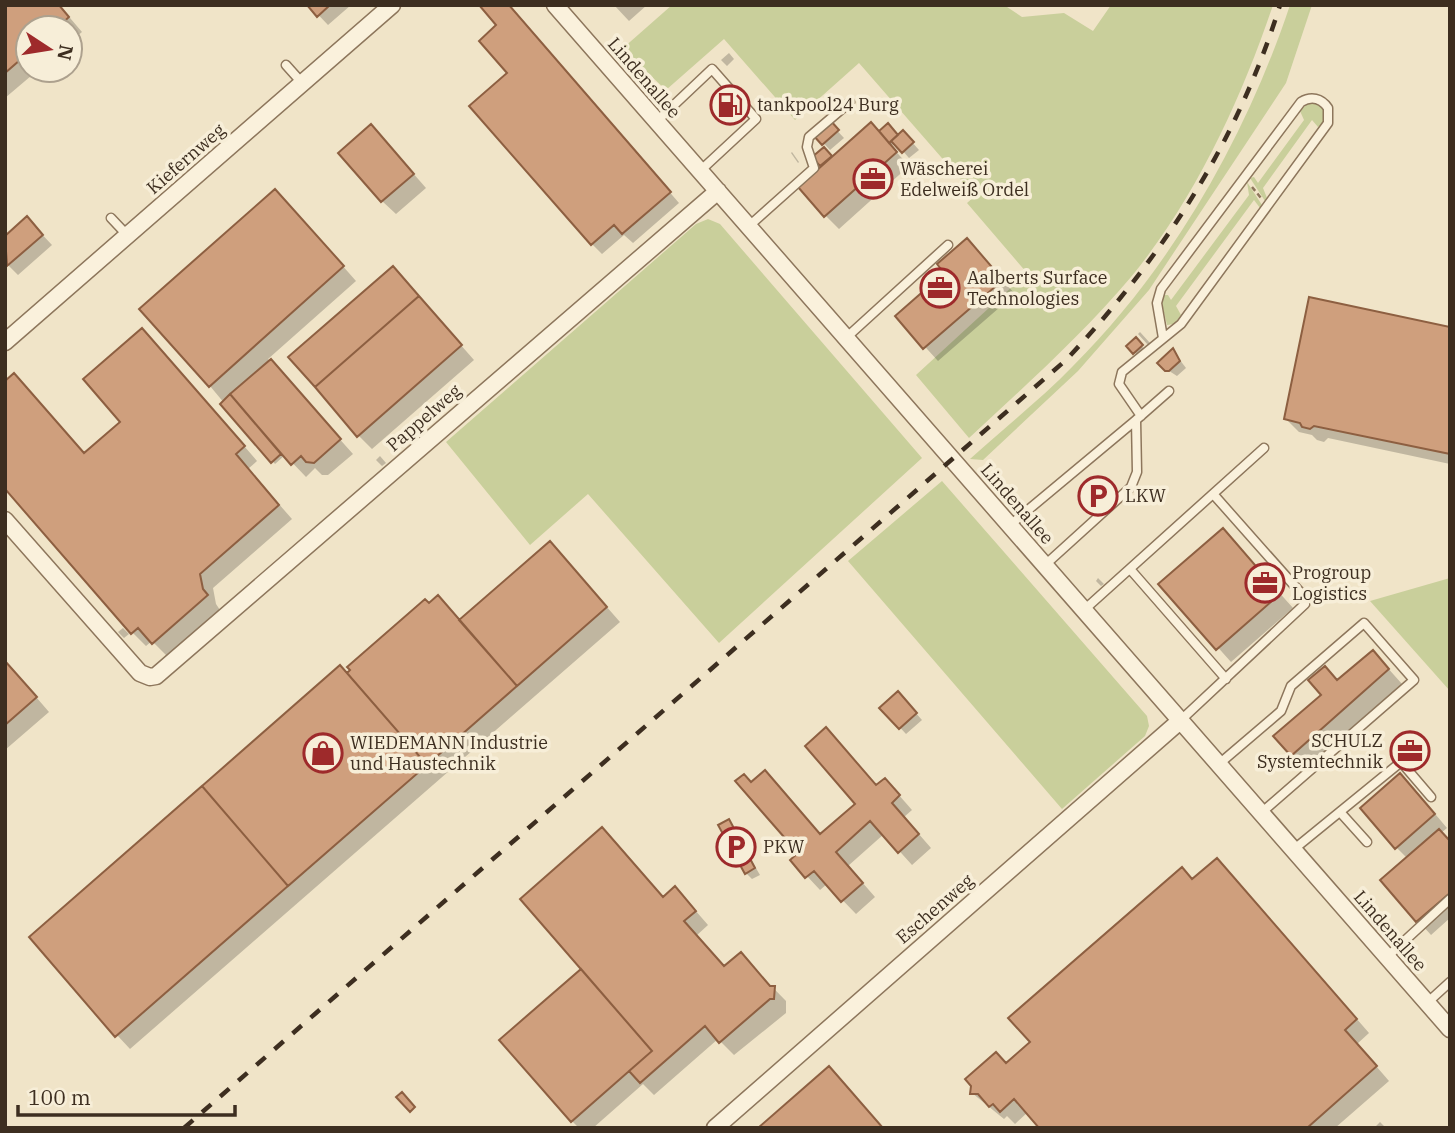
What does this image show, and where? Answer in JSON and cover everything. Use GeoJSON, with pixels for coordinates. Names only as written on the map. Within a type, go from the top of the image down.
{"type":"FeatureCollection","features":[{"type":"Feature","properties":{"kind":"street","name":"Kiefernweg"},"geometry":{"type":"LineString","coordinates":[[5,342],[392,5]]}},
{"type":"Feature","properties":{"kind":"street","name":"Lindenallee"},"geometry":{"type":"LineString","coordinates":[[555,5],[848,337],[1450,1029]]}},
{"type":"Feature","properties":{"kind":"street","name":"Pappelweg"},"geometry":{"type":"LineString","coordinates":[[5,520],[139,673],[156,676],[718,191]]}},
{"type":"Feature","properties":{"kind":"street","name":"Eschenweg"},"geometry":{"type":"LineString","coordinates":[[715,1128],[1181,720]]}},
{"type":"Feature","properties":{"kind":"lane"},"geometry":{"type":"LineString","coordinates":[[286,65],[303,83]]}},
{"type":"Feature","properties":{"kind":"lane"},"geometry":{"type":"LineString","coordinates":[[657,121],[712,69],[756,119],[700,171]]}},
{"type":"Feature","properties":{"kind":"lane"},"geometry":{"type":"LineString","coordinates":[[1045,565],[1131,487],[1137,472],[1139,418],[1121,388],[1120,376],[1181,324],[1328,123],[1329,113],[1325,104],[1317,98],[1301,102],[1159,293],[1157,303],[1163,338]]}},
{"type":"Feature","properties":{"kind":"lane"},"geometry":{"type":"LineString","coordinates":[[749,226],[814,168],[807,147],[809,137],[850,102]]}},
{"type":"Feature","properties":{"kind":"lane"},"geometry":{"type":"LineString","coordinates":[[111,218],[128,236]]}},
{"type":"Feature","properties":{"kind":"lane"},"geometry":{"type":"LineString","coordinates":[[848,337],[948,245]]}},
{"type":"Feature","properties":{"kind":"lane"},"geometry":{"type":"LineString","coordinates":[[1010,525],[1169,391]]}},
{"type":"Feature","properties":{"kind":"lane"},"geometry":{"type":"LineString","coordinates":[[1084,610],[1264,448]]}},
{"type":"Feature","properties":{"kind":"lane"},"geometry":{"type":"LineString","coordinates":[[1181,720],[1305,604],[1300,592],[1214,495]]}},
{"type":"Feature","properties":{"kind":"lane"},"geometry":{"type":"LineString","coordinates":[[1130,569],[1226,679]]}},
{"type":"Feature","properties":{"kind":"lane"},"geometry":{"type":"LineString","coordinates":[[1219,764],[1281,711],[1291,686],[1364,622],[1414,680],[1261,813]]}},
{"type":"Feature","properties":{"kind":"lane"},"geometry":{"type":"LineString","coordinates":[[1293,850],[1401,762],[1431,797]]}},
{"type":"Feature","properties":{"kind":"lane"},"geometry":{"type":"LineString","coordinates":[[1340,812],[1367,842]]}},
{"type":"Feature","properties":{"kind":"lane"},"geometry":{"type":"LineString","coordinates":[[1387,957],[1450,899]]}},
{"type":"Feature","properties":{"kind":"lane"},"geometry":{"type":"LineString","coordinates":[[1427,1003],[1450,982]]}},
{"type":"Feature","properties":{"kind":"path"},"geometry":{"type":"LineString","coordinates":[[1246,175],[1266,207]]}},
{"type":"Feature","properties":{"kind":"green space"},"geometry":{"type":"Polygon","coordinates":[[[672,5],[1004,5],[1022,17],[1064,13],[1093,31],[1111,5],[1273,5],[1246,77],[1214,147],[1196,182],[1154,247],[1093,319],[969,438],[916,375],[1027,273],[967,203],[975,196],[859,63],[795,120],[724,39],[666,90],[622,49],[672,5]]]}},
{"type":"Feature","properties":{"kind":"green space"},"geometry":{"type":"Polygon","coordinates":[[[1290,5],[1312,5],[1286,83],[1149,290],[1078,371],[983,460],[970,459],[1073,366],[1109,327],[1174,243],[1228,151],[1272,54],[1290,5]]]}},
{"type":"Feature","properties":{"kind":"green space"},"geometry":{"type":"Polygon","coordinates":[[[1308,103],[1317,103],[1324,109],[1324,122],[1318,127],[1312,120],[1263,188],[1267,198],[1265,201],[1250,178],[1254,177],[1258,183],[1304,120],[1300,111],[1308,103]]]}},
{"type":"Feature","properties":{"kind":"green space"},"geometry":{"type":"Polygon","coordinates":[[[1247,182],[1262,205],[1260,208],[1254,200],[1176,306],[1181,315],[1174,324],[1167,325],[1161,300],[1163,295],[1168,295],[1171,300],[1249,195],[1247,182]]]}},
{"type":"Feature","properties":{"kind":"green space"},"geometry":{"type":"Polygon","coordinates":[[[708,219],[720,224],[922,458],[719,643],[588,494],[530,545],[446,442],[696,224],[708,219]]]}},
{"type":"Feature","properties":{"kind":"green space"},"geometry":{"type":"Polygon","coordinates":[[[942,481],[1147,716],[1149,726],[1145,736],[1062,809],[848,561],[942,481]]]}},
{"type":"Feature","properties":{"kind":"green space"},"geometry":{"type":"Polygon","coordinates":[[[1450,578],[1450,691],[1370,601],[1450,578]]]}},
{"type":"Feature","properties":{"kind":"building"},"geometry":{"type":"Polygon","coordinates":[[[5,5],[59,5],[66,14],[14,14],[14,65],[5,73],[5,5]]]}},
{"type":"Feature","properties":{"kind":"building"},"geometry":{"type":"Polygon","coordinates":[[[307,5],[330,5],[317,17],[307,5]]]}},
{"type":"Feature","properties":{"kind":"building"},"geometry":{"type":"Polygon","coordinates":[[[479,5],[509,5],[671,192],[622,234],[614,225],[591,245],[469,106],[507,73],[479,41],[496,25],[479,5]]]}},
{"type":"Feature","properties":{"kind":"building"},"geometry":{"type":"Polygon","coordinates":[[[830,120],[839,130],[822,145],[813,135],[830,120]]]}},
{"type":"Feature","properties":{"kind":"building"},"geometry":{"type":"Polygon","coordinates":[[[871,122],[897,152],[824,217],[798,187],[871,122]]]}},
{"type":"Feature","properties":{"kind":"building"},"geometry":{"type":"Polygon","coordinates":[[[888,123],[898,135],[889,143],[879,131],[888,123]]]}},
{"type":"Feature","properties":{"kind":"building"},"geometry":{"type":"Polygon","coordinates":[[[371,124],[414,174],[381,202],[338,153],[371,124]]]}},
{"type":"Feature","properties":{"kind":"building"},"geometry":{"type":"Polygon","coordinates":[[[903,130],[914,142],[902,153],[891,141],[903,130]]]}},
{"type":"Feature","properties":{"kind":"building"},"geometry":{"type":"Polygon","coordinates":[[[824,147],[832,156],[820,166],[812,157],[824,147]]]}},
{"type":"Feature","properties":{"kind":"building"},"geometry":{"type":"Polygon","coordinates":[[[275,189],[344,266],[209,387],[139,309],[275,189]]]}},
{"type":"Feature","properties":{"kind":"building"},"geometry":{"type":"Polygon","coordinates":[[[27,216],[43,235],[7,266],[5,236],[27,216]]]}},
{"type":"Feature","properties":{"kind":"building"},"geometry":{"type":"Polygon","coordinates":[[[967,238],[1003,280],[923,349],[895,316],[944,273],[937,264],[967,238]]]}},
{"type":"Feature","properties":{"kind":"building"},"geometry":{"type":"Polygon","coordinates":[[[393,266],[419,296],[315,387],[288,357],[393,266]]]}},
{"type":"Feature","properties":{"kind":"building"},"geometry":{"type":"Polygon","coordinates":[[[419,296],[462,345],[357,437],[315,387],[419,296]]]}},
{"type":"Feature","properties":{"kind":"building"},"geometry":{"type":"Polygon","coordinates":[[[1309,297],[1450,327],[1450,454],[1314,426],[1310,429],[1284,419],[1309,297]]]}},
{"type":"Feature","properties":{"kind":"building"},"geometry":{"type":"Polygon","coordinates":[[[142,328],[245,446],[236,454],[279,505],[200,574],[203,589],[208,595],[152,644],[138,628],[131,634],[5,489],[5,381],[14,373],[84,453],[120,422],[83,379],[142,328]]]}},
{"type":"Feature","properties":{"kind":"building"},"geometry":{"type":"Polygon","coordinates":[[[1136,337],[1143,345],[1133,354],[1126,346],[1136,337]]]}},
{"type":"Feature","properties":{"kind":"building"},"geometry":{"type":"Polygon","coordinates":[[[1173,348],[1180,361],[1169,371],[1165,371],[1157,363],[1173,348]]]}},
{"type":"Feature","properties":{"kind":"building"},"geometry":{"type":"Polygon","coordinates":[[[271,359],[341,439],[314,463],[306,462],[301,456],[291,465],[230,394],[271,359]]]}},
{"type":"Feature","properties":{"kind":"building"},"geometry":{"type":"Polygon","coordinates":[[[230,394],[281,454],[271,463],[220,404],[230,394]]]}},
{"type":"Feature","properties":{"kind":"building"},"geometry":{"type":"Polygon","coordinates":[[[1223,528],[1280,594],[1216,650],[1158,584],[1223,528]]]}},
{"type":"Feature","properties":{"kind":"building"},"geometry":{"type":"Polygon","coordinates":[[[550,541],[607,607],[517,686],[459,620],[550,541]]]}},
{"type":"Feature","properties":{"kind":"building"},"geometry":{"type":"Polygon","coordinates":[[[438,595],[517,686],[427,765],[347,673],[350,670],[347,667],[425,599],[429,603],[438,595]]]}},
{"type":"Feature","properties":{"kind":"building"},"geometry":{"type":"Polygon","coordinates":[[[1373,650],[1389,669],[1291,756],[1273,736],[1321,695],[1308,680],[1325,666],[1337,680],[1373,650]]]}},
{"type":"Feature","properties":{"kind":"building"},"geometry":{"type":"Polygon","coordinates":[[[5,661],[37,697],[5,725],[5,661]]]}},
{"type":"Feature","properties":{"kind":"building"},"geometry":{"type":"Polygon","coordinates":[[[340,665],[427,765],[288,886],[202,786],[340,665]]]}},
{"type":"Feature","properties":{"kind":"building"},"geometry":{"type":"Polygon","coordinates":[[[898,691],[917,713],[899,729],[879,708],[898,691]]]}},
{"type":"Feature","properties":{"kind":"building"},"geometry":{"type":"Polygon","coordinates":[[[826,727],[876,785],[885,778],[900,795],[892,803],[919,834],[898,853],[870,821],[836,852],[863,883],[841,902],[814,871],[805,878],[790,860],[798,853],[735,781],[744,774],[751,782],[765,770],[820,834],[855,804],[805,746],[826,727]]]}},
{"type":"Feature","properties":{"kind":"building"},"geometry":{"type":"Polygon","coordinates":[[[1400,773],[1435,814],[1395,849],[1360,808],[1400,773]]]}},
{"type":"Feature","properties":{"kind":"building"},"geometry":{"type":"Polygon","coordinates":[[[202,786],[288,886],[115,1037],[29,937],[202,786]]]}},
{"type":"Feature","properties":{"kind":"building","name":"PKW"},"geometry":{"type":"Polygon","coordinates":[[[729,819],[755,868],[745,874],[718,825],[729,819]]]}},
{"type":"Feature","properties":{"kind":"building"},"geometry":{"type":"Polygon","coordinates":[[[602,827],[663,897],[675,886],[696,911],[684,921],[724,966],[741,952],[770,986],[775,986],[774,999],[770,999],[719,1043],[705,1026],[640,1083],[629,1071],[652,1051],[520,899],[602,827]]]}},
{"type":"Feature","properties":{"kind":"building"},"geometry":{"type":"Polygon","coordinates":[[[1439,829],[1450,841],[1450,893],[1416,922],[1380,880],[1439,829]]]}},
{"type":"Feature","properties":{"kind":"building"},"geometry":{"type":"Polygon","coordinates":[[[1217,858],[1357,1019],[1345,1030],[1377,1066],[1307,1128],[1039,1128],[1014,1099],[1000,1112],[993,1104],[989,1107],[978,1094],[970,1094],[971,1086],[965,1079],[996,1052],[1006,1063],[1030,1042],[1008,1018],[1182,867],[1192,879],[1217,858]]]}},
{"type":"Feature","properties":{"kind":"building"},"geometry":{"type":"Polygon","coordinates":[[[581,969],[652,1051],[571,1122],[499,1040],[581,969]]]}},
{"type":"Feature","properties":{"kind":"building"},"geometry":{"type":"Polygon","coordinates":[[[829,1066],[883,1128],[758,1128],[829,1066]]]}},
{"type":"Feature","properties":{"kind":"building"},"geometry":{"type":"Polygon","coordinates":[[[402,1092],[415,1107],[410,1112],[396,1097],[402,1092]]]}},
{"type":"Feature","properties":{"kind":"railway"},"geometry":{"type":"LineString","coordinates":[[184,1128],[1066,360],[1134,280],[1194,195],[1242,103],[1263,55],[1280,5]]}},
{"type":"Feature","properties":{"kind":"place","name":"tankpool24 Burg"},"geometry":{"type":"Point","coordinates":[730,105]}},
{"type":"Feature","properties":{"kind":"place","name":"Wäscherei Edelweiß Ordel"},"geometry":{"type":"Point","coordinates":[873,179]}},
{"type":"Feature","properties":{"kind":"place","name":"Aalberts Surface Technologies"},"geometry":{"type":"Point","coordinates":[940,288]}},
{"type":"Feature","properties":{"kind":"place","name":"LKW"},"geometry":{"type":"Point","coordinates":[1098,496]}},
{"type":"Feature","properties":{"kind":"place","name":"Progroup Logistics"},"geometry":{"type":"Point","coordinates":[1265,583]}},
{"type":"Feature","properties":{"kind":"place","name":"SCHULZ Systemtechnik"},"geometry":{"type":"Point","coordinates":[1410,751]}},
{"type":"Feature","properties":{"kind":"place","name":"WIEDEMANN Industrie und Haustechnik"},"geometry":{"type":"Point","coordinates":[323,753]}},
{"type":"Feature","properties":{"kind":"place","name":"PKW"},"geometry":{"type":"Point","coordinates":[736,847]}}]}
